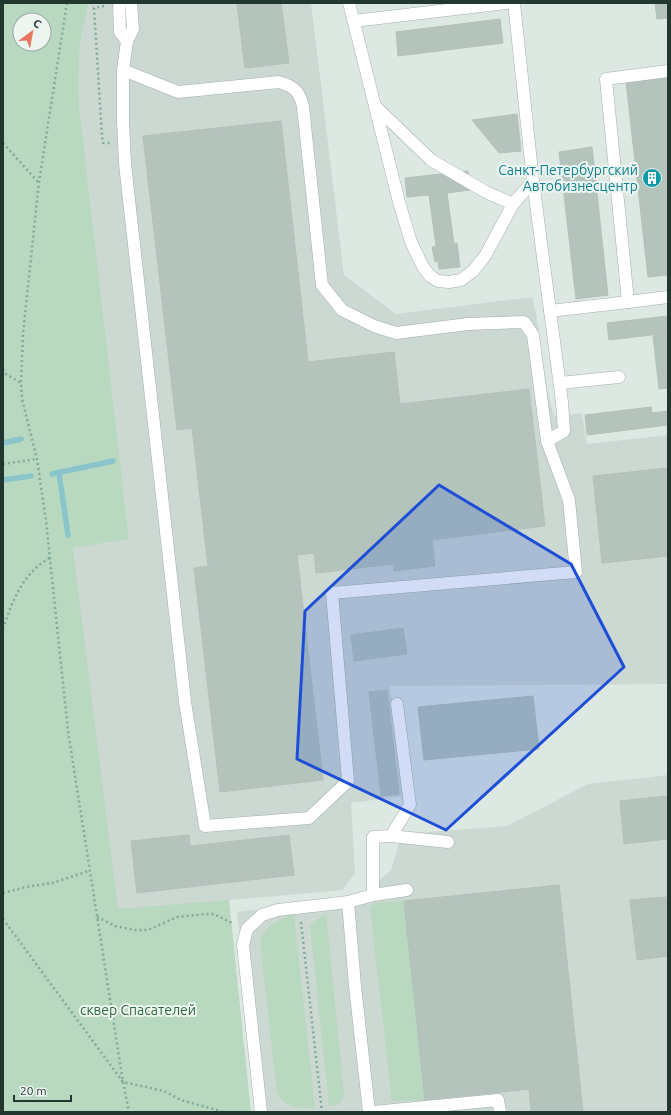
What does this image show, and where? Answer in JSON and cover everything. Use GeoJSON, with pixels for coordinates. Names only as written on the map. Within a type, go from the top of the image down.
{"type":"FeatureCollection","features":[{"type":"Feature","properties":{"kind":"lane"},"geometry":{"type":"LineString","coordinates":[[123,70],[178,92],[280,82],[288,84],[296,89],[301,98],[303,107],[322,285],[342,310],[374,326],[396,333],[468,324],[524,322],[533,334],[547,441],[569,500],[576,572],[332,593],[348,781],[309,818],[205,826],[185,702],[125,172],[123,142],[123,70],[127,41],[133,29],[131,3]]}},
{"type":"Feature","properties":{"kind":"lane"},"geometry":{"type":"LineString","coordinates":[[349,3],[399,202],[411,242],[423,267],[430,276],[438,281],[449,282],[461,280],[473,271],[485,256],[513,204],[533,182]]}},
{"type":"Feature","properties":{"kind":"lane"},"geometry":{"type":"LineString","coordinates":[[354,21],[506,3]]}},
{"type":"Feature","properties":{"kind":"lane"},"geometry":{"type":"LineString","coordinates":[[514,3],[533,182],[560,383],[564,431],[547,441]]}},
{"type":"Feature","properties":{"kind":"lane"},"geometry":{"type":"LineString","coordinates":[[114,4],[120,32],[127,41]]}},
{"type":"Feature","properties":{"kind":"lane"},"geometry":{"type":"LineString","coordinates":[[628,302],[606,79],[668,71]]}},
{"type":"Feature","properties":{"kind":"lane"},"geometry":{"type":"LineString","coordinates":[[375,105],[431,160],[486,192],[513,204]]}},
{"type":"Feature","properties":{"kind":"lane"},"geometry":{"type":"LineString","coordinates":[[550,310],[668,297]]}},
{"type":"Feature","properties":{"kind":"lane"},"geometry":{"type":"LineString","coordinates":[[560,383],[619,377]]}},
{"type":"Feature","properties":{"kind":"lane"},"geometry":{"type":"LineString","coordinates":[[392,836],[410,804],[398,704]]}},
{"type":"Feature","properties":{"kind":"lane"},"geometry":{"type":"LineString","coordinates":[[373,895],[373,837],[392,836],[448,842]]}},
{"type":"Feature","properties":{"kind":"lane"},"geometry":{"type":"LineString","coordinates":[[261,1112],[243,945],[247,929],[262,915],[278,910],[348,902],[373,895],[407,890]]}},
{"type":"Feature","properties":{"kind":"lane"},"geometry":{"type":"LineString","coordinates":[[348,902],[355,986],[369,1112]]}},
{"type":"Feature","properties":{"kind":"lane"},"geometry":{"type":"LineString","coordinates":[[372,1112],[498,1100],[500,1112]]}},
{"type":"Feature","properties":{"kind":"path"},"geometry":{"type":"LineString","coordinates":[[67,3],[39,182],[23,334],[21,383],[22,399],[37,459],[51,557],[68,731],[89,871],[129,1112]]}},
{"type":"Feature","properties":{"kind":"path"},"geometry":{"type":"LineString","coordinates":[[114,4],[94,8],[102,136],[103,143],[123,142]]}},
{"type":"Feature","properties":{"kind":"path"},"geometry":{"type":"LineString","coordinates":[[3,143],[39,182]]}},
{"type":"Feature","properties":{"kind":"path"},"geometry":{"type":"LineString","coordinates":[[3,369],[6,374],[21,383]]}},
{"type":"Feature","properties":{"kind":"path"},"geometry":{"type":"LineString","coordinates":[[3,464],[37,459]]}},
{"type":"Feature","properties":{"kind":"path"},"geometry":{"type":"LineString","coordinates":[[3,629],[13,601],[22,583],[42,562],[51,557]]}},
{"type":"Feature","properties":{"kind":"path"},"geometry":{"type":"LineString","coordinates":[[3,893],[26,887],[52,883],[89,871]]}},
{"type":"Feature","properties":{"kind":"path"},"geometry":{"type":"LineString","coordinates":[[300,908],[322,1112]]}},
{"type":"Feature","properties":{"kind":"path"},"geometry":{"type":"LineString","coordinates":[[97,917],[122,928],[148,930],[177,917],[214,914],[247,929]]}},
{"type":"Feature","properties":{"kind":"path"},"geometry":{"type":"LineString","coordinates":[[3,919],[123,1082],[164,1091],[181,1100],[224,1112]]}},
{"type":"Feature","properties":{"kind":"highlighted area"},"geometry":{"type":"Polygon","coordinates":[[[439,485],[571,564],[624,667],[446,830],[297,759],[305,611],[439,485]]]}},
{"type":"Feature","properties":{"kind":"shaded area"},"geometry":{"type":"Polygon","coordinates":[[[77,3],[311,3],[344,275],[396,314],[532,297],[536,313],[547,389],[554,417],[582,413],[587,444],[668,435],[668,684],[390,686],[404,796],[351,803],[355,873],[343,890],[118,910],[73,548],[129,539],[79,104],[75,36],[77,3]]]}},
{"type":"Feature","properties":{"kind":"shaded area"},"geometry":{"type":"Polygon","coordinates":[[[668,775],[668,1112],[265,1112],[237,912],[360,898],[391,870],[402,834],[507,826],[588,784],[668,775]]]}},
{"type":"Feature","properties":{"kind":"green space","name":"cквер Спасателей"},"geometry":{"type":"Polygon","coordinates":[[[3,3],[88,3],[80,45],[78,70],[79,104],[129,539],[73,548],[118,909],[229,900],[251,1112],[3,1112],[3,3]]]}},
{"type":"Feature","properties":{"kind":"green space"},"geometry":{"type":"Polygon","coordinates":[[[404,901],[425,1100],[392,1101],[370,908],[375,903],[404,901]]]}},
{"type":"Feature","properties":{"kind":"green space"},"geometry":{"type":"Polygon","coordinates":[[[326,913],[344,1095],[339,1104],[329,1106],[310,925],[326,913]]]}},
{"type":"Feature","properties":{"kind":"green space"},"geometry":{"type":"Polygon","coordinates":[[[294,914],[315,1108],[294,1107],[283,1101],[277,1093],[260,941],[270,926],[294,914]]]}},
{"type":"Feature","properties":{"kind":"building"},"geometry":{"type":"Polygon","coordinates":[[[237,3],[281,3],[289,63],[245,68],[237,3]]]}},
{"type":"Feature","properties":{"kind":"building"},"geometry":{"type":"Polygon","coordinates":[[[655,3],[666,3],[668,18],[657,19],[655,3]]]}},
{"type":"Feature","properties":{"kind":"building"},"geometry":{"type":"Polygon","coordinates":[[[500,19],[503,43],[398,56],[396,32],[500,19]]]}},
{"type":"Feature","properties":{"kind":"building","name":"Санкт-Петербургский Автобизнесцентр"},"geometry":{"type":"Polygon","coordinates":[[[668,77],[668,275],[648,277],[626,82],[668,77]]]}},
{"type":"Feature","properties":{"kind":"building"},"geometry":{"type":"Polygon","coordinates":[[[517,114],[521,151],[499,153],[472,120],[517,114]]]}},
{"type":"Feature","properties":{"kind":"building"},"geometry":{"type":"Polygon","coordinates":[[[281,121],[308,362],[394,352],[400,404],[529,389],[545,526],[432,540],[435,566],[394,571],[393,564],[316,573],[314,553],[297,555],[323,780],[220,792],[194,568],[208,566],[192,428],[177,430],[143,136],[281,121]]]}},
{"type":"Feature","properties":{"kind":"building"},"geometry":{"type":"Polygon","coordinates":[[[592,147],[608,295],[576,299],[559,152],[592,147]]]}},
{"type":"Feature","properties":{"kind":"building"},"geometry":{"type":"Polygon","coordinates":[[[468,171],[470,190],[447,193],[454,244],[457,243],[460,267],[439,269],[438,261],[435,262],[432,247],[436,246],[429,195],[407,197],[405,178],[468,171]]]}},
{"type":"Feature","properties":{"kind":"building"},"geometry":{"type":"Polygon","coordinates":[[[668,316],[668,333],[609,340],[607,323],[668,316]]]}},
{"type":"Feature","properties":{"kind":"building"},"geometry":{"type":"Polygon","coordinates":[[[668,334],[668,388],[659,389],[653,336],[668,334]]]}},
{"type":"Feature","properties":{"kind":"building"},"geometry":{"type":"Polygon","coordinates":[[[651,407],[652,413],[668,411],[668,425],[587,435],[585,415],[651,407]]]}},
{"type":"Feature","properties":{"kind":"building"},"geometry":{"type":"Polygon","coordinates":[[[668,468],[668,556],[602,563],[593,476],[668,468]]]}},
{"type":"Feature","properties":{"kind":"building"},"geometry":{"type":"Polygon","coordinates":[[[403,628],[407,654],[354,661],[351,635],[403,628]]]}},
{"type":"Feature","properties":{"kind":"building"},"geometry":{"type":"Polygon","coordinates":[[[387,690],[399,794],[381,796],[369,692],[387,690]]]}},
{"type":"Feature","properties":{"kind":"building"},"geometry":{"type":"Polygon","coordinates":[[[533,696],[539,749],[424,760],[418,707],[533,696]]]}},
{"type":"Feature","properties":{"kind":"building"},"geometry":{"type":"Polygon","coordinates":[[[668,796],[668,839],[624,844],[620,801],[668,796]]]}},
{"type":"Feature","properties":{"kind":"building"},"geometry":{"type":"Polygon","coordinates":[[[189,835],[190,846],[289,835],[294,875],[137,893],[131,841],[189,835]]]}},
{"type":"Feature","properties":{"kind":"building"},"geometry":{"type":"Polygon","coordinates":[[[559,885],[583,1112],[531,1112],[529,1089],[425,1100],[404,901],[559,885]]]}},
{"type":"Feature","properties":{"kind":"building"},"geometry":{"type":"Polygon","coordinates":[[[668,897],[668,956],[637,960],[630,900],[668,897]]]}},
{"type":"Feature","properties":{"kind":"waterway"},"geometry":{"type":"LineString","coordinates":[[3,443],[21,439]]}},
{"type":"Feature","properties":{"kind":"waterway"},"geometry":{"type":"LineString","coordinates":[[52,474],[113,461]]}},
{"type":"Feature","properties":{"kind":"waterway"},"geometry":{"type":"LineString","coordinates":[[59,473],[68,535]]}},
{"type":"Feature","properties":{"kind":"waterway"},"geometry":{"type":"LineString","coordinates":[[3,480],[31,476]]}},
{"type":"Feature","properties":{"kind":"place","name":"Санкт-Петербургский Автобизнесцентр"},"geometry":{"type":"Point","coordinates":[652,178]}}]}
